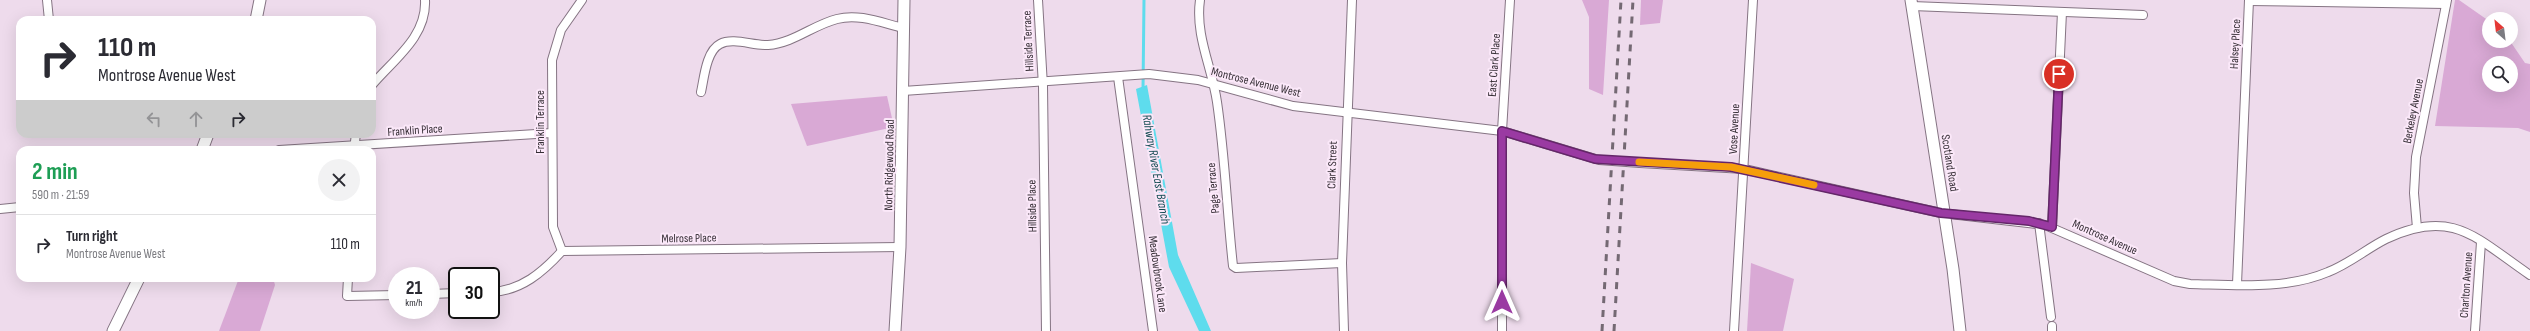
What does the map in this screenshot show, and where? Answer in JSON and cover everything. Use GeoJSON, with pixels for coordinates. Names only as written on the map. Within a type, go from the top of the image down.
{"type":"FeatureCollection","features":[{"type":"Feature","properties":{"kind":"main road"},"geometry":{"type":"LineString","coordinates":[[257,16],[260,0]]}},
{"type":"Feature","properties":{"kind":"main road","name":"North Ridgewood Road"},"geometry":{"type":"LineString","coordinates":[[895,331],[900,247],[904,0]]}},
{"type":"Feature","properties":{"kind":"main road","name":"Scotland Road"},"geometry":{"type":"LineString","coordinates":[[1912,3],[1945,214],[1960,331]]}},
{"type":"Feature","properties":{"kind":"main road"},"geometry":{"type":"LineString","coordinates":[[113,331],[137,282]]}},
{"type":"Feature","properties":{"kind":"street"},"geometry":{"type":"LineString","coordinates":[[47,0],[49,16]]}},
{"type":"Feature","properties":{"kind":"street"},"geometry":{"type":"LineString","coordinates":[[376,81],[411,42],[424,13],[425,0]]}},
{"type":"Feature","properties":{"kind":"street","name":"Franklin Terrace"},"geometry":{"type":"LineString","coordinates":[[562,251],[553,227],[552,60],[561,30],[582,0]]}},
{"type":"Feature","properties":{"kind":"street","name":"Hillside Terrace"},"geometry":{"type":"LineString","coordinates":[[1038,0],[1042,81]]}},
{"type":"Feature","properties":{"kind":"street","name":"Page Terrace"},"geometry":{"type":"LineString","coordinates":[[1200,0],[1200,24],[1205,59],[1213,83],[1217,102],[1233,266],[1236,268],[1342,263]]}},
{"type":"Feature","properties":{"kind":"street","name":"Clark Street"},"geometry":{"type":"LineString","coordinates":[[1344,331],[1342,263],[1346,112],[1352,0]]}},
{"type":"Feature","properties":{"kind":"street","name":"East Clark Place"},"geometry":{"type":"LineString","coordinates":[[1502,331],[1502,131],[1510,0]]}},
{"type":"Feature","properties":{"kind":"street","name":"Vose Avenue"},"geometry":{"type":"LineString","coordinates":[[1734,331],[1753,0]]}},
{"type":"Feature","properties":{"kind":"street","name":"Halsey Place"},"geometry":{"type":"LineString","coordinates":[[2237,284],[2249,0],[2446,2]]}},
{"type":"Feature","properties":{"kind":"street","name":"Berkeley Avenue"},"geometry":{"type":"LineString","coordinates":[[2417,228],[2414,193],[2416,157],[2446,2]]}},
{"type":"Feature","properties":{"kind":"street"},"geometry":{"type":"LineString","coordinates":[[1912,3],[2062,12],[2143,15]]}},
{"type":"Feature","properties":{"kind":"street"},"geometry":{"type":"LineString","coordinates":[[2052,227],[2062,12]]}},
{"type":"Feature","properties":{"kind":"street"},"geometry":{"type":"LineString","coordinates":[[701,92],[710,55],[719,44],[728,42],[768,45],[788,41],[837,19],[862,17],[903,28]]}},
{"type":"Feature","properties":{"kind":"street","name":"Montrose Avenue West"},"geometry":{"type":"LineString","coordinates":[[903,91],[1149,74],[1213,83],[1294,106],[1502,131],[1599,160]]}},
{"type":"Feature","properties":{"kind":"street","name":"Meadowbrook Lane"},"geometry":{"type":"LineString","coordinates":[[1118,77],[1153,331]]}},
{"type":"Feature","properties":{"kind":"street","name":"Hillside Place"},"geometry":{"type":"LineString","coordinates":[[1042,81],[1046,331]]}},
{"type":"Feature","properties":{"kind":"street","name":"Franklin Place"},"geometry":{"type":"LineString","coordinates":[[376,146],[552,133]]}},
{"type":"Feature","properties":{"kind":"street","name":"Montrose Avenue"},"geometry":{"type":"LineString","coordinates":[[1599,160],[1744,169],[1945,214],[2038,223],[2052,227],[2174,281],[2190,284],[2292,282],[2323,274],[2386,239],[2417,228],[2444,225],[2466,231],[2530,275]]}},
{"type":"Feature","properties":{"kind":"street"},"geometry":{"type":"LineString","coordinates":[[0,209],[16,207]]}},
{"type":"Feature","properties":{"kind":"street"},"geometry":{"type":"LineString","coordinates":[[2038,223],[2051,317]]}},
{"type":"Feature","properties":{"kind":"street","name":"Charlton Avenue"},"geometry":{"type":"LineString","coordinates":[[2475,331],[2481,242]]}},
{"type":"Feature","properties":{"kind":"street","name":"Melrose Place"},"geometry":{"type":"LineString","coordinates":[[562,251],[900,247]]}},
{"type":"Feature","properties":{"kind":"street"},"geometry":{"type":"LineString","coordinates":[[500,291],[516,288],[538,275],[562,251]]}},
{"type":"Feature","properties":{"kind":"street"},"geometry":{"type":"LineString","coordinates":[[348,282],[347,296],[388,295]]}},
{"type":"Feature","properties":{"kind":"shaded area"},"geometry":{"type":"Polygon","coordinates":[[[1582,0],[1609,0],[1603,95],[1589,89],[1589,17],[1582,0]]]}},
{"type":"Feature","properties":{"kind":"shaded area"},"geometry":{"type":"Polygon","coordinates":[[[1641,0],[1663,0],[1660,23],[1640,25],[1641,0]]]}},
{"type":"Feature","properties":{"kind":"shaded area"},"geometry":{"type":"Polygon","coordinates":[[[2455,0],[2459,0],[2482,16],[2482,48],[2515,48],[2525,63],[2530,64],[2530,132],[2518,128],[2435,126],[2455,0]]]}},
{"type":"Feature","properties":{"kind":"shaded area"},"geometry":{"type":"Polygon","coordinates":[[[887,96],[894,127],[807,146],[791,104],[887,96]]]}},
{"type":"Feature","properties":{"kind":"shaded area"},"geometry":{"type":"Polygon","coordinates":[[[1751,263],[1794,279],[1783,331],[1747,331],[1751,263]]]}},
{"type":"Feature","properties":{"kind":"shaded area"},"geometry":{"type":"Polygon","coordinates":[[[237,282],[274,282],[275,285],[260,331],[219,331],[237,282]]]}},
{"type":"Feature","properties":{"kind":"water"},"geometry":{"type":"Polygon","coordinates":[[[1147,85],[1178,255],[1211,331],[1199,331],[1169,267],[1136,89],[1147,85]]]}},
{"type":"Feature","properties":{"kind":"waterway","name":"Rahway River East Branch"},"geometry":{"type":"LineString","coordinates":[[1143,90],[1144,0]]}},
{"type":"Feature","properties":{"kind":"railway"},"geometry":{"type":"LineString","coordinates":[[1602,331],[1621,0]]}},
{"type":"Feature","properties":{"kind":"railway"},"geometry":{"type":"LineString","coordinates":[[1614,331],[1633,0]]}},
{"type":"Feature","properties":{"kind":"slow traffic"},"geometry":{"type":"LineString","coordinates":[[1639,162],[1731,167],[1814,185]]}},
{"type":"Feature","properties":{"kind":"route"},"geometry":{"type":"LineString","coordinates":[[1502,302],[1502,131],[1595,159],[1640,163],[1731,167],[1941,213],[2029,221],[2052,227],[2059,74]]}}]}
